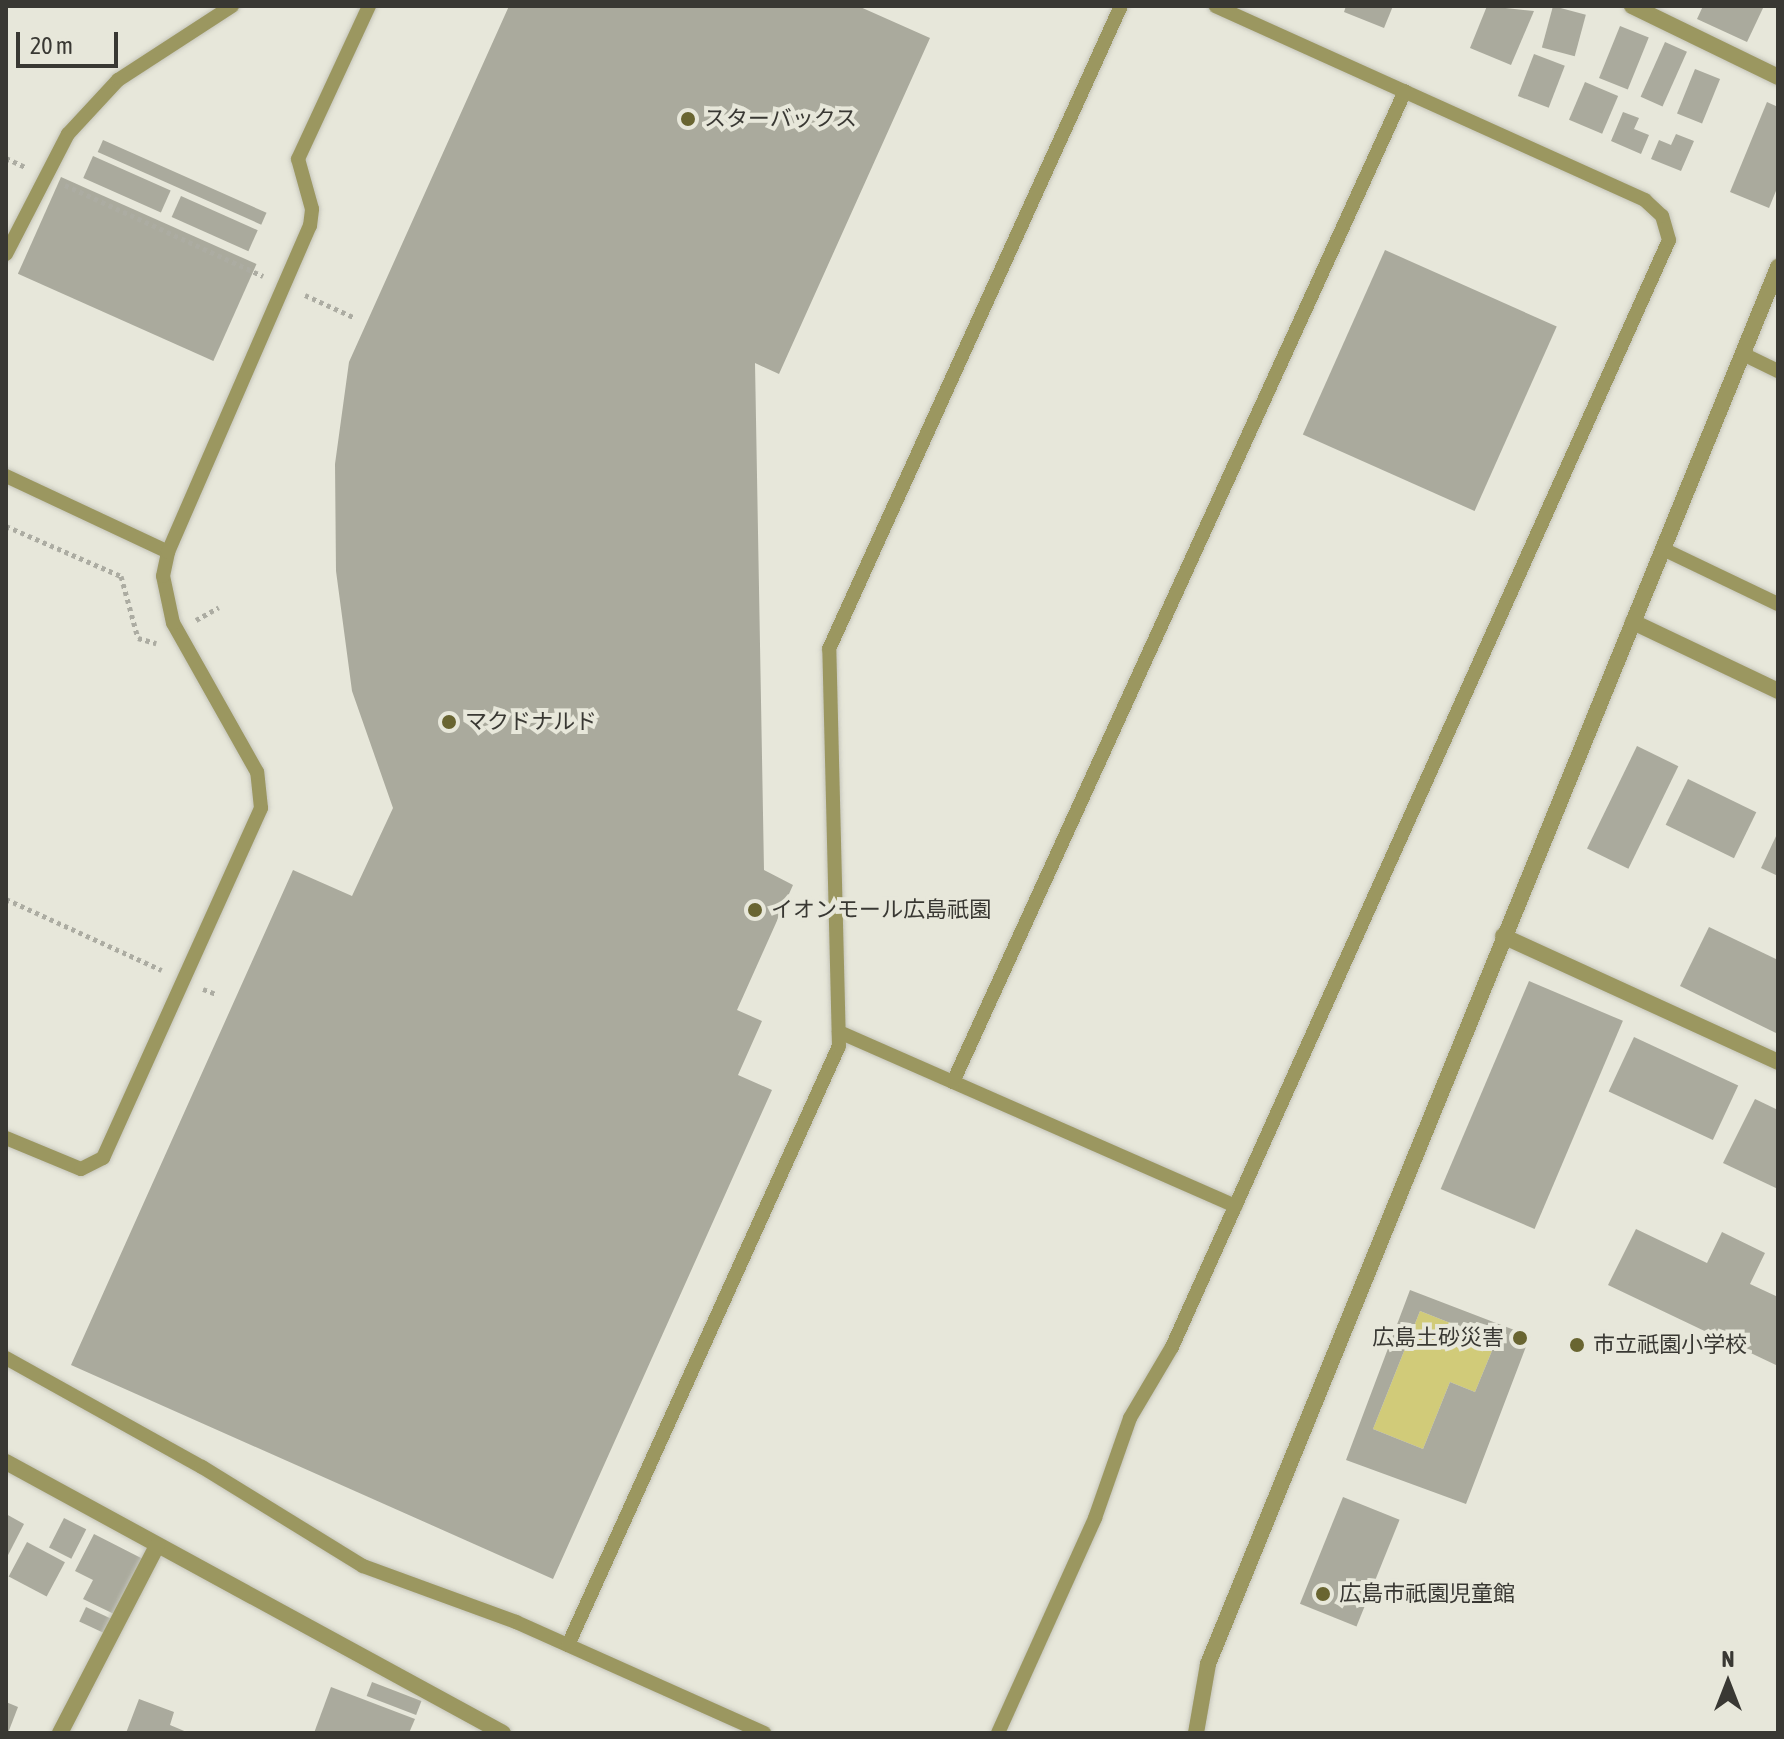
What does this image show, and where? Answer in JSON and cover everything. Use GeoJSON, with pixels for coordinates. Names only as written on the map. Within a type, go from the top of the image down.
{"type":"FeatureCollection","features":[{"type":"Feature","properties":{"kind":"street"},"geometry":{"type":"LineString","coordinates":[[1632,6],[1778,77]]}},
{"type":"Feature","properties":{"kind":"street"},"geometry":{"type":"LineString","coordinates":[[1196,1733],[1208,1664],[1778,267]]}},
{"type":"Feature","properties":{"kind":"street"},"geometry":{"type":"LineString","coordinates":[[1633,622],[1778,691]]}},
{"type":"Feature","properties":{"kind":"street"},"geometry":{"type":"LineString","coordinates":[[1503,936],[1778,1062]]}},
{"type":"Feature","properties":{"kind":"street"},"geometry":{"type":"LineString","coordinates":[[6,1462],[503,1733]]}},
{"type":"Feature","properties":{"kind":"street"},"geometry":{"type":"LineString","coordinates":[[60,1733],[157,1546]]}},
{"type":"Feature","properties":{"kind":"lane"},"geometry":{"type":"LineString","coordinates":[[6,254],[43,175],[68,134],[118,80],[232,6]]}},
{"type":"Feature","properties":{"kind":"lane"},"geometry":{"type":"LineString","coordinates":[[6,1138],[81,1169],[103,1158],[261,808],[257,772],[178,631],[164,598],[168,552],[310,226],[312,209],[298,159],[369,6]]}},
{"type":"Feature","properties":{"kind":"lane"},"geometry":{"type":"LineString","coordinates":[[568,1645],[839,1046],[829,649],[1121,6]]}},
{"type":"Feature","properties":{"kind":"lane"},"geometry":{"type":"LineString","coordinates":[[998,1733],[1100,1506],[1130,1418],[1172,1347],[1669,240],[1662,216],[1645,200],[1216,6]]}},
{"type":"Feature","properties":{"kind":"lane"},"geometry":{"type":"LineString","coordinates":[[953,1082],[1405,91]]}},
{"type":"Feature","properties":{"kind":"lane"},"geometry":{"type":"LineString","coordinates":[[1743,354],[1778,371]]}},
{"type":"Feature","properties":{"kind":"lane"},"geometry":{"type":"LineString","coordinates":[[6,476],[168,552]]}},
{"type":"Feature","properties":{"kind":"lane"},"geometry":{"type":"LineString","coordinates":[[1663,549],[1778,604]]}},
{"type":"Feature","properties":{"kind":"lane"},"geometry":{"type":"LineString","coordinates":[[839,1032],[1235,1206]]}},
{"type":"Feature","properties":{"kind":"lane"},"geometry":{"type":"LineString","coordinates":[[6,1358],[202,1467],[363,1566],[568,1645],[764,1733]]}},
{"type":"Feature","properties":{"kind":"path"},"geometry":{"type":"LineString","coordinates":[[6,158],[353,317]]}},
{"type":"Feature","properties":{"kind":"path"},"geometry":{"type":"LineString","coordinates":[[6,526],[121,576],[138,638],[152,646],[219,607]]}},
{"type":"Feature","properties":{"kind":"path"},"geometry":{"type":"LineString","coordinates":[[6,899],[216,994]]}},
{"type":"Feature","properties":{"kind":"shaded area"},"geometry":{"type":"Polygon","coordinates":[[[1420,1311],[1496,1341],[1475,1392],[1450,1382],[1423,1449],[1373,1429],[1420,1311]]]}},
{"type":"Feature","properties":{"kind":"building"},"geometry":{"type":"Polygon","coordinates":[[[509,6],[858,6],[930,38],[779,374],[755,363],[764,870],[793,885],[737,1010],[762,1021],[738,1075],[772,1090],[553,1579],[71,1365],[293,870],[352,896],[393,808],[352,691],[336,571],[335,464],[349,362],[509,6]]]}},
{"type":"Feature","properties":{"kind":"building"},"geometry":{"type":"Polygon","coordinates":[[[1346,6],[1393,6],[1384,28],[1344,12],[1346,6]]]}},
{"type":"Feature","properties":{"kind":"building"},"geometry":{"type":"Polygon","coordinates":[[[1487,6],[1534,11],[1511,65],[1470,48],[1487,6]]]}},
{"type":"Feature","properties":{"kind":"building"},"geometry":{"type":"Polygon","coordinates":[[[1553,6],[1586,15],[1575,56],[1542,48],[1553,6]]]}},
{"type":"Feature","properties":{"kind":"building"},"geometry":{"type":"Polygon","coordinates":[[[1703,6],[1764,6],[1747,42],[1697,19],[1703,6]]]}},
{"type":"Feature","properties":{"kind":"building"},"geometry":{"type":"Polygon","coordinates":[[[1620,26],[1649,38],[1628,90],[1599,78],[1620,26]]]}},
{"type":"Feature","properties":{"kind":"building"},"geometry":{"type":"Polygon","coordinates":[[[1665,42],[1687,52],[1663,107],[1641,97],[1665,42]]]}},
{"type":"Feature","properties":{"kind":"building"},"geometry":{"type":"Polygon","coordinates":[[[1534,54],[1565,66],[1549,108],[1518,96],[1534,54]]]}},
{"type":"Feature","properties":{"kind":"building"},"geometry":{"type":"Polygon","coordinates":[[[1695,69],[1720,79],[1702,124],[1677,114],[1695,69]]]}},
{"type":"Feature","properties":{"kind":"building"},"geometry":{"type":"Polygon","coordinates":[[[1585,82],[1618,96],[1602,134],[1569,120],[1585,82]]]}},
{"type":"Feature","properties":{"kind":"building"},"geometry":{"type":"Polygon","coordinates":[[[1767,102],[1778,107],[1778,186],[1769,208],[1730,192],[1767,102]]]}},
{"type":"Feature","properties":{"kind":"building"},"geometry":{"type":"Polygon","coordinates":[[[1623,112],[1639,118],[1634,129],[1649,135],[1641,154],[1611,141],[1623,112]]]}},
{"type":"Feature","properties":{"kind":"building"},"geometry":{"type":"Polygon","coordinates":[[[1676,134],[1694,141],[1681,171],[1651,159],[1659,140],[1671,145],[1676,134]]]}},
{"type":"Feature","properties":{"kind":"building"},"geometry":{"type":"Polygon","coordinates":[[[103,140],[267,213],[261,225],[98,152],[103,140]]]}},
{"type":"Feature","properties":{"kind":"building"},"geometry":{"type":"Polygon","coordinates":[[[93,156],[171,191],[161,212],[83,178],[93,156]]]}},
{"type":"Feature","properties":{"kind":"building"},"geometry":{"type":"Polygon","coordinates":[[[61,177],[256,264],[213,361],[18,274],[61,177]]]}},
{"type":"Feature","properties":{"kind":"building"},"geometry":{"type":"Polygon","coordinates":[[[181,196],[258,230],[248,251],[172,217],[181,196]]]}},
{"type":"Feature","properties":{"kind":"building"},"geometry":{"type":"Polygon","coordinates":[[[1385,250],[1557,326],[1475,511],[1303,435],[1385,250]]]}},
{"type":"Feature","properties":{"kind":"building"},"geometry":{"type":"Polygon","coordinates":[[[1637,746],[1678,766],[1628,869],[1587,848],[1637,746]]]}},
{"type":"Feature","properties":{"kind":"building"},"geometry":{"type":"Polygon","coordinates":[[[1688,779],[1756,812],[1734,858],[1666,825],[1688,779]]]}},
{"type":"Feature","properties":{"kind":"building"},"geometry":{"type":"Polygon","coordinates":[[[1778,832],[1778,876],[1761,868],[1778,832]]]}},
{"type":"Feature","properties":{"kind":"building"},"geometry":{"type":"Polygon","coordinates":[[[1709,927],[1778,960],[1778,1034],[1680,986],[1709,927]]]}},
{"type":"Feature","properties":{"kind":"building"},"geometry":{"type":"Polygon","coordinates":[[[1529,981],[1623,1021],[1535,1229],[1441,1189],[1529,981]]]}},
{"type":"Feature","properties":{"kind":"building"},"geometry":{"type":"Polygon","coordinates":[[[1634,1037],[1738,1086],[1713,1140],[1609,1091],[1634,1037]]]}},
{"type":"Feature","properties":{"kind":"building"},"geometry":{"type":"Polygon","coordinates":[[[1755,1099],[1778,1110],[1778,1189],[1723,1163],[1755,1099]]]}},
{"type":"Feature","properties":{"kind":"building"},"geometry":{"type":"Polygon","coordinates":[[[1636,1229],[1707,1263],[1722,1232],[1765,1253],[1750,1284],[1778,1297],[1778,1366],[1608,1285],[1636,1229]]]}},
{"type":"Feature","properties":{"kind":"building"},"geometry":{"type":"Polygon","coordinates":[[[1410,1290],[1530,1336],[1466,1504],[1346,1460],[1410,1290]],[[1420,1311],[1373,1429],[1423,1449],[1450,1382],[1475,1392],[1496,1341],[1420,1311]]]}},
{"type":"Feature","properties":{"kind":"building"},"geometry":{"type":"Polygon","coordinates":[[[1343,1497],[1400,1520],[1356,1626],[1300,1604],[1343,1497]]]}},
{"type":"Feature","properties":{"kind":"building"},"geometry":{"type":"Polygon","coordinates":[[[6,1514],[24,1524],[6,1559],[6,1514]]]}},
{"type":"Feature","properties":{"kind":"building"},"geometry":{"type":"Polygon","coordinates":[[[64,1518],[86,1529],[71,1559],[49,1547],[64,1518]]]}},
{"type":"Feature","properties":{"kind":"building"},"geometry":{"type":"Polygon","coordinates":[[[94,1534],[143,1559],[114,1614],[83,1599],[93,1580],[75,1571],[94,1534]]]}},
{"type":"Feature","properties":{"kind":"building"},"geometry":{"type":"Polygon","coordinates":[[[27,1542],[65,1562],[47,1597],[9,1576],[27,1542]]]}},
{"type":"Feature","properties":{"kind":"building"},"geometry":{"type":"Polygon","coordinates":[[[86,1607],[112,1619],[106,1634],[79,1622],[86,1607]]]}},
{"type":"Feature","properties":{"kind":"building"},"geometry":{"type":"Polygon","coordinates":[[[372,1682],[421,1701],[416,1715],[367,1696],[372,1682]]]}},
{"type":"Feature","properties":{"kind":"building"},"geometry":{"type":"Polygon","coordinates":[[[331,1687],[415,1719],[409,1733],[314,1733],[331,1687]]]}},
{"type":"Feature","properties":{"kind":"building"},"geometry":{"type":"Polygon","coordinates":[[[139,1699],[174,1712],[170,1725],[189,1733],[126,1733],[139,1699]]]}},
{"type":"Feature","properties":{"kind":"building"},"geometry":{"type":"Polygon","coordinates":[[[6,1702],[18,1707],[8,1733],[6,1733],[6,1702]]]}},
{"type":"Feature","properties":{"kind":"place","name":"スターバックス"},"geometry":{"type":"Point","coordinates":[688,119]}},
{"type":"Feature","properties":{"kind":"place","name":"マクドナルド"},"geometry":{"type":"Point","coordinates":[449,722]}},
{"type":"Feature","properties":{"kind":"place","name":"イオンモール広島祇園"},"geometry":{"type":"Point","coordinates":[755,910]}},
{"type":"Feature","properties":{"kind":"place","name":"広島土砂災害"},"geometry":{"type":"Point","coordinates":[1520,1338]}},
{"type":"Feature","properties":{"kind":"place","name":"市立祇園小学校"},"geometry":{"type":"Point","coordinates":[1577,1345]}},
{"type":"Feature","properties":{"kind":"place","name":"広島市祇園児童館"},"geometry":{"type":"Point","coordinates":[1323,1594]}}]}
